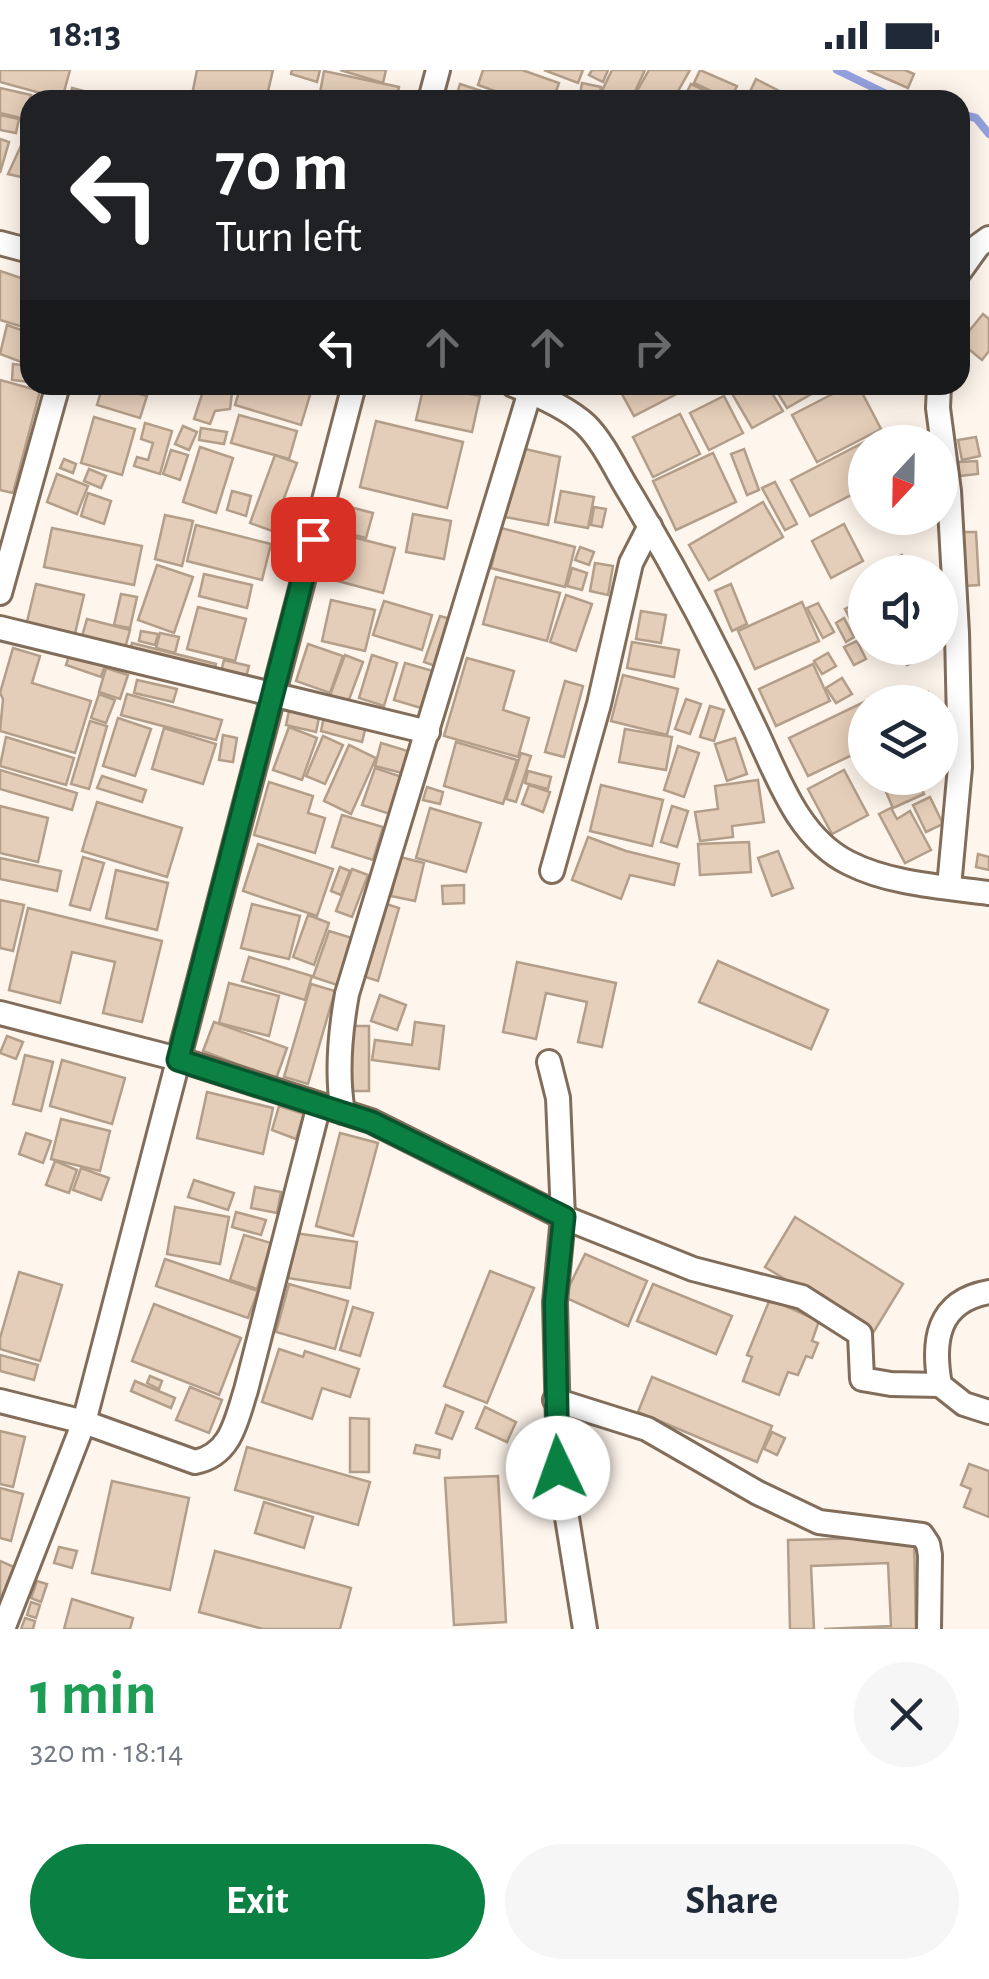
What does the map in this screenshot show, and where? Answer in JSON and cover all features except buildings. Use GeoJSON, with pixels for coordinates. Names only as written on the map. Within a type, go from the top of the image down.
{"type":"FeatureCollection","features":[{"type":"Feature","properties":{"kind":"street"},"geometry":{"type":"LineString","coordinates":[[970,258],[989,238]]}},
{"type":"Feature","properties":{"kind":"street"},"geometry":{"type":"LineString","coordinates":[[0,593],[55,395]]}},
{"type":"Feature","properties":{"kind":"street"},"geometry":{"type":"LineString","coordinates":[[3,1629],[84,1422],[351,395]]}},
{"type":"Feature","properties":{"kind":"street"},"geometry":{"type":"LineString","coordinates":[[342,1112],[338,1088],[346,994],[428,732],[523,395]]}},
{"type":"Feature","properties":{"kind":"street"},"geometry":{"type":"LineString","coordinates":[[538,395],[585,424],[650,526],[804,824],[822,845],[848,863],[877,874],[989,894]]}},
{"type":"Feature","properties":{"kind":"street"},"geometry":{"type":"LineString","coordinates":[[939,395],[949,491],[960,748],[958,815],[949,888]]}},
{"type":"Feature","properties":{"kind":"street"},"geometry":{"type":"LineString","coordinates":[[552,871],[600,704],[631,563],[650,526]]}},
{"type":"Feature","properties":{"kind":"street"},"geometry":{"type":"LineString","coordinates":[[0,628],[428,732]]}},
{"type":"Feature","properties":{"kind":"street"},"geometry":{"type":"LineString","coordinates":[[0,1013],[178,1060],[371,1122],[564,1217],[693,1269],[802,1297],[860,1334],[862,1379],[940,1385],[964,1404],[989,1412]]}},
{"type":"Feature","properties":{"kind":"street"},"geometry":{"type":"LineString","coordinates":[[549,1062],[558,1098],[564,1217],[555,1302],[558,1468],[585,1629]]}},
{"type":"Feature","properties":{"kind":"street"},"geometry":{"type":"LineString","coordinates":[[0,1400],[84,1422],[195,1462],[222,1450],[234,1430],[246,1390],[319,1105]]}},
{"type":"Feature","properties":{"kind":"street"},"geometry":{"type":"LineString","coordinates":[[940,1385],[936,1341],[942,1324],[952,1309],[989,1292]]}},
{"type":"Feature","properties":{"kind":"street"},"geometry":{"type":"LineString","coordinates":[[555,1400],[647,1428],[758,1493],[819,1522],[922,1535],[930,1555],[929,1629]]}},
{"type":"Feature","properties":{"kind":"waterway"},"geometry":{"type":"LineString","coordinates":[[837,70],[878,90]]}},
{"type":"Feature","properties":{"kind":"waterway"},"geometry":{"type":"LineString","coordinates":[[970,116],[989,134]]}},
{"type":"Feature","properties":{"kind":"route"},"geometry":{"type":"LineString","coordinates":[[313,539],[178,1060],[371,1122],[564,1217],[555,1302],[558,1468]]}}]}
